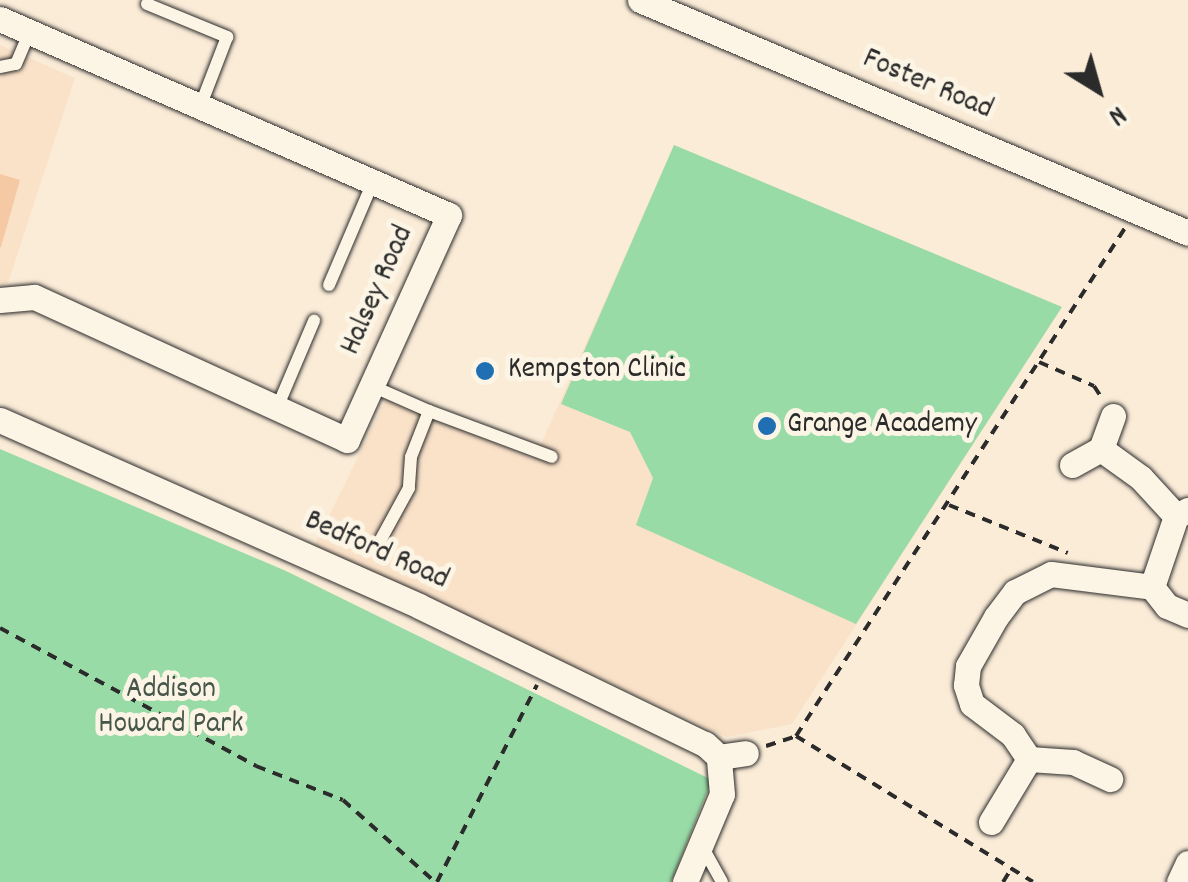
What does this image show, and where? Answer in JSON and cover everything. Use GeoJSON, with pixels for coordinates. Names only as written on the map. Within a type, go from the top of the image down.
{"type":"FeatureCollection","features":[{"type":"Feature","properties":{"kind":"street","name":"Foster Road"},"geometry":{"type":"LineString","coordinates":[[640,0],[1188,233]]}},
{"type":"Feature","properties":{"kind":"street","name":"Halsey Road"},"geometry":{"type":"LineString","coordinates":[[0,19],[449,216],[347,440],[34,298],[0,300]]}},
{"type":"Feature","properties":{"kind":"street"},"geometry":{"type":"LineString","coordinates":[[1072,465],[1101,449],[1114,416]]}},
{"type":"Feature","properties":{"kind":"street","name":"Bedford Road"},"geometry":{"type":"LineString","coordinates":[[0,420],[545,667],[705,744],[718,757]]}},
{"type":"Feature","properties":{"kind":"street"},"geometry":{"type":"LineString","coordinates":[[1101,449],[1182,513],[1152,587]]}},
{"type":"Feature","properties":{"kind":"street"},"geometry":{"type":"LineString","coordinates":[[1029,759],[1013,735],[972,704],[968,666],[1015,592],[1050,574],[1073,572],[1119,587],[1152,587]]}},
{"type":"Feature","properties":{"kind":"street"},"geometry":{"type":"LineString","coordinates":[[1152,587],[1167,606],[1188,614]]}},
{"type":"Feature","properties":{"kind":"street"},"geometry":{"type":"LineString","coordinates":[[685,882],[722,794],[718,757],[746,753]]}},
{"type":"Feature","properties":{"kind":"street"},"geometry":{"type":"LineString","coordinates":[[1029,759],[1073,762],[1110,778]]}},
{"type":"Feature","properties":{"kind":"street"},"geometry":{"type":"LineString","coordinates":[[991,822],[1029,759]]}},
{"type":"Feature","properties":{"kind":"street"},"geometry":{"type":"LineString","coordinates":[[1180,882],[1188,863]]}},
{"type":"Feature","properties":{"kind":"lane"},"geometry":{"type":"LineString","coordinates":[[147,4],[227,37],[200,107]]}},
{"type":"Feature","properties":{"kind":"lane"},"geometry":{"type":"LineString","coordinates":[[0,66],[16,64],[30,31]]}},
{"type":"Feature","properties":{"kind":"lane"},"geometry":{"type":"LineString","coordinates":[[329,286],[372,184]]}},
{"type":"Feature","properties":{"kind":"lane"},"geometry":{"type":"LineString","coordinates":[[277,408],[314,321]]}},
{"type":"Feature","properties":{"kind":"lane"},"geometry":{"type":"LineString","coordinates":[[372,386],[429,412],[552,457]]}},
{"type":"Feature","properties":{"kind":"lane"},"geometry":{"type":"LineString","coordinates":[[380,542],[409,488],[410,457],[429,412]]}},
{"type":"Feature","properties":{"kind":"lane"},"geometry":{"type":"LineString","coordinates":[[701,844],[722,882]]}},
{"type":"Feature","properties":{"kind":"path"},"geometry":{"type":"LineString","coordinates":[[746,753],[796,736],[949,505],[1136,210]]}},
{"type":"Feature","properties":{"kind":"path"},"geometry":{"type":"LineString","coordinates":[[1040,362],[1094,386],[1114,416]]}},
{"type":"Feature","properties":{"kind":"path"},"geometry":{"type":"LineString","coordinates":[[949,505],[1067,549],[1073,572]]}},
{"type":"Feature","properties":{"kind":"path"},"geometry":{"type":"LineString","coordinates":[[0,628],[256,766],[343,800],[436,882],[545,667]]}},
{"type":"Feature","properties":{"kind":"path"},"geometry":{"type":"LineString","coordinates":[[796,736],[1033,882]]}},
{"type":"Feature","properties":{"kind":"path"},"geometry":{"type":"LineString","coordinates":[[1003,882],[1012,868]]}},
{"type":"Feature","properties":{"kind":"shaded area"},"geometry":{"type":"Polygon","coordinates":[[[0,45],[75,78],[8,283],[0,286],[0,45]]]}},
{"type":"Feature","properties":{"kind":"shaded area","name":"Grange Academy"},"geometry":{"type":"Polygon","coordinates":[[[674,145],[1062,307],[792,724],[727,737],[314,546],[390,392],[534,460],[674,145]]]}},
{"type":"Feature","properties":{"kind":"green space"},"geometry":{"type":"Polygon","coordinates":[[[674,145],[1062,307],[856,624],[636,525],[653,478],[630,432],[561,404],[674,145]]]}},
{"type":"Feature","properties":{"kind":"green space","name":"Addison Howard Park"},"geometry":{"type":"Polygon","coordinates":[[[0,449],[286,571],[712,780],[671,882],[0,882],[0,449]]]}},
{"type":"Feature","properties":{"kind":"building"},"geometry":{"type":"Polygon","coordinates":[[[0,174],[20,180],[1,247],[0,247],[0,174]]]}},
{"type":"Feature","properties":{"kind":"place","name":"Kempston Clinic"},"geometry":{"type":"Point","coordinates":[485,371]}},
{"type":"Feature","properties":{"kind":"place","name":"Grange Academy"},"geometry":{"type":"Point","coordinates":[767,426]}}]}
